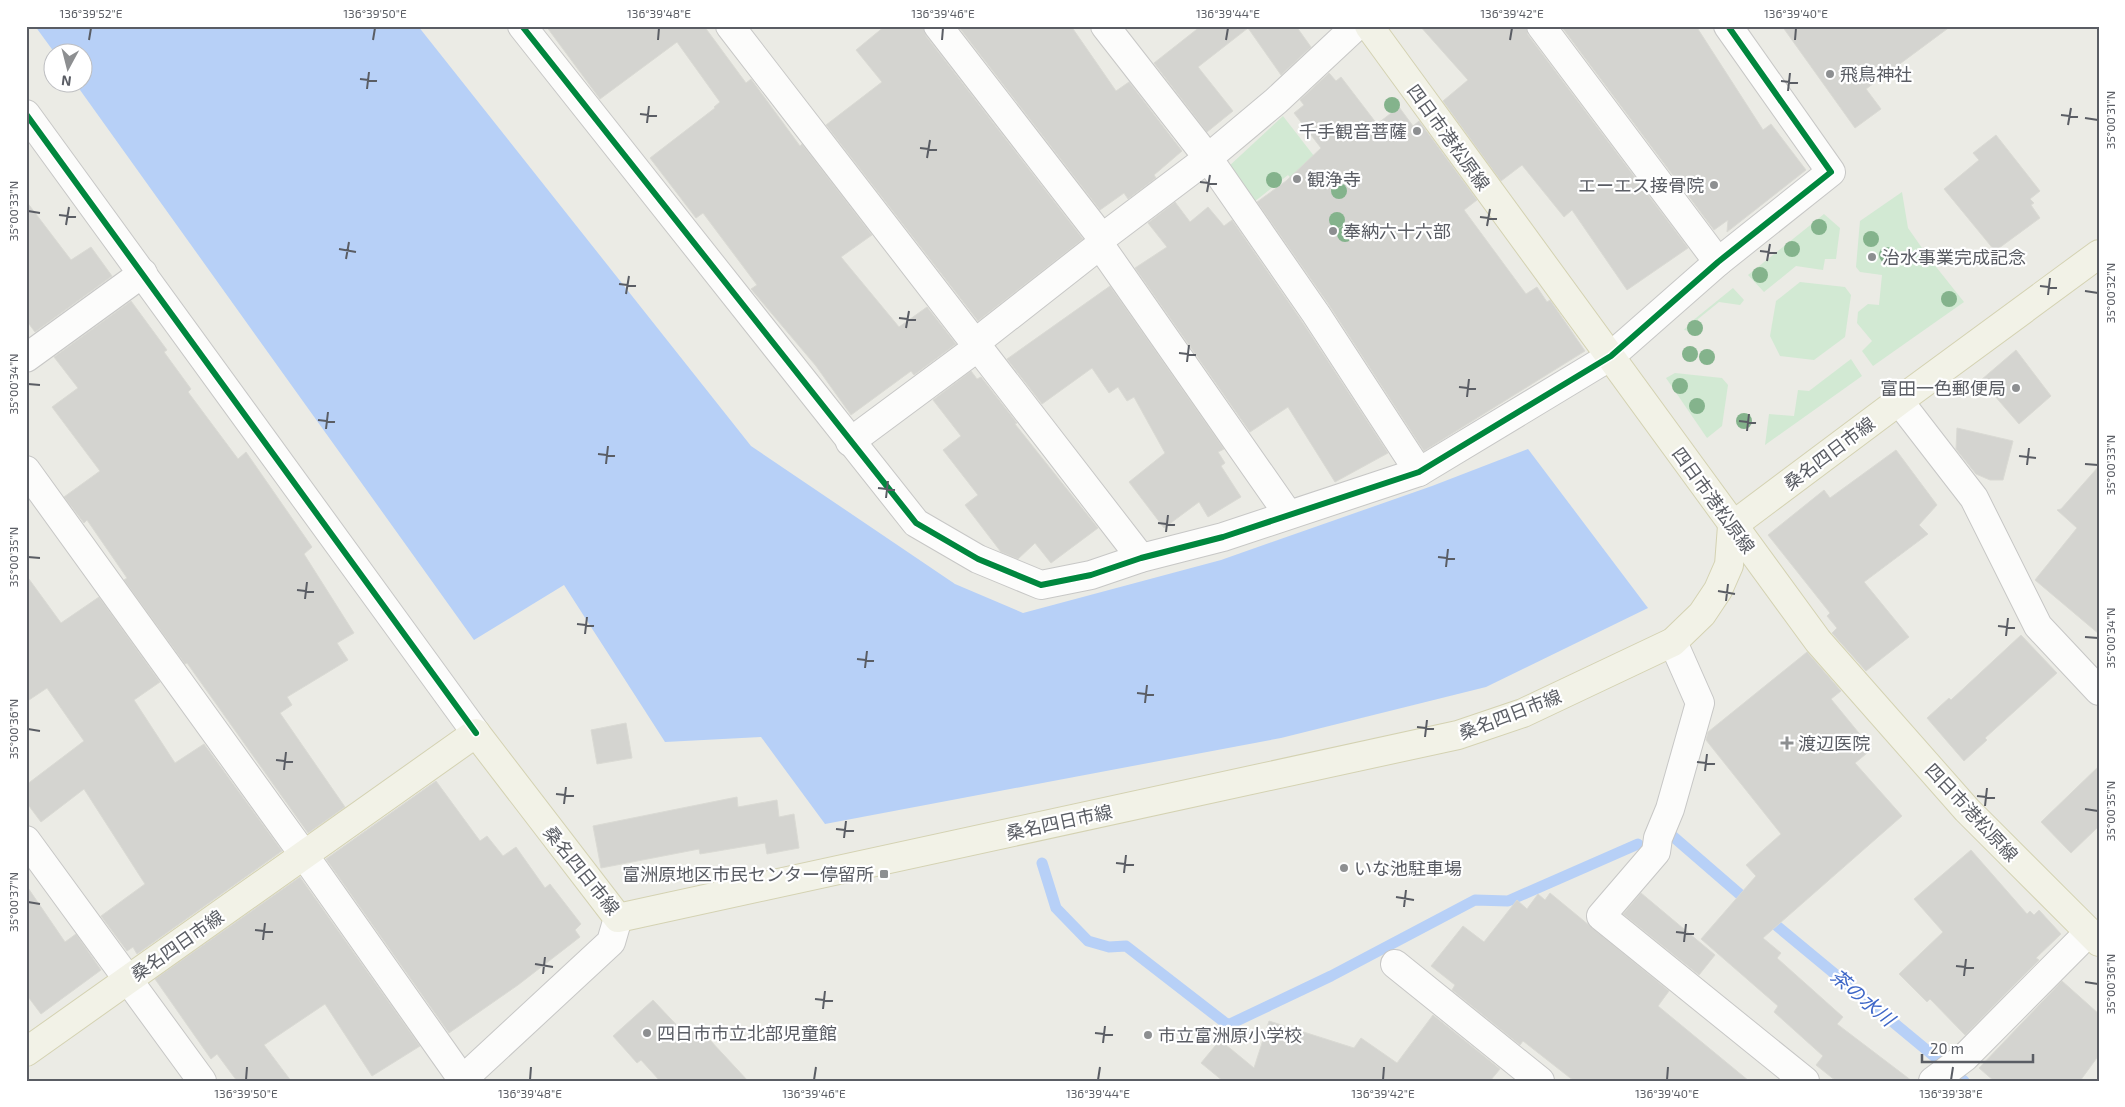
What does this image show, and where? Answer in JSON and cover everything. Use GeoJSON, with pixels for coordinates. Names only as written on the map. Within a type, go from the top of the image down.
{"type":"FeatureCollection","features":[{"type":"Feature","properties":{"kind":"main road","name":"四日市港松原線"},"geometry":{"type":"LineString","coordinates":[[1369,26],[1614,361],[1725,517],[1818,641],[1967,810],[2094,937]]}},
{"type":"Feature","properties":{"kind":"main road","name":"桑名四日市線"},"geometry":{"type":"LineString","coordinates":[[26,1052],[476,734],[618,918],[1458,735],[1523,713],[1673,642],[1702,614],[1718,590],[1729,565],[1725,517],[1899,401],[2099,254]]}},
{"type":"Feature","properties":{"kind":"street"},"geometry":{"type":"LineString","coordinates":[[522,26],[916,523],[978,559],[1041,584],[1092,575],[1141,558],[1223,537],[1419,472],[1614,361],[1718,262],[1831,172],[1728,26]]}},
{"type":"Feature","properties":{"kind":"street"},"geometry":{"type":"LineString","coordinates":[[730,26],[1141,558]]}},
{"type":"Feature","properties":{"kind":"street"},"geometry":{"type":"LineString","coordinates":[[938,26],[1101,242],[1288,514]]}},
{"type":"Feature","properties":{"kind":"street"},"geometry":{"type":"LineString","coordinates":[[1105,26],[1208,158],[1316,314],[1419,472]]}},
{"type":"Feature","properties":{"kind":"street"},"geometry":{"type":"LineString","coordinates":[[850,442],[977,345],[1101,242],[1208,158],[1276,101],[1352,30],[1353,26]]}},
{"type":"Feature","properties":{"kind":"street"},"geometry":{"type":"LineString","coordinates":[[1541,26],[1718,262]]}},
{"type":"Feature","properties":{"kind":"street"},"geometry":{"type":"LineString","coordinates":[[26,114],[476,734]]}},
{"type":"Feature","properties":{"kind":"street"},"geometry":{"type":"LineString","coordinates":[[26,358],[143,273]]}},
{"type":"Feature","properties":{"kind":"street"},"geometry":{"type":"LineString","coordinates":[[1899,401],[1974,498],[2038,626],[2099,691]]}},
{"type":"Feature","properties":{"kind":"street"},"geometry":{"type":"LineString","coordinates":[[26,470],[304,855],[461,1080],[611,942],[618,918]]}},
{"type":"Feature","properties":{"kind":"street"},"geometry":{"type":"LineString","coordinates":[[1673,642],[1700,703],[1670,808],[1658,838],[1656,852],[1601,916],[1805,1081]]}},
{"type":"Feature","properties":{"kind":"street"},"geometry":{"type":"LineString","coordinates":[[26,840],[202,1081]]}},
{"type":"Feature","properties":{"kind":"street"},"geometry":{"type":"LineString","coordinates":[[1934,1080],[1965,1057],[2094,937]]}},
{"type":"Feature","properties":{"kind":"street"},"geometry":{"type":"LineString","coordinates":[[1395,964],[1540,1081]]}},
{"type":"Feature","properties":{"kind":"green space"},"geometry":{"type":"Polygon","coordinates":[[[1283,116],[1321,165],[1294,182],[1288,175],[1254,202],[1228,167],[1283,116]]]}},
{"type":"Feature","properties":{"kind":"green space"},"geometry":{"type":"Polygon","coordinates":[[[1902,192],[1908,228],[1964,302],[1873,366],[1862,351],[1872,341],[1857,323],[1858,312],[1868,304],[1879,305],[1882,275],[1860,272],[1856,267],[1860,221],[1902,192]]]}},
{"type":"Feature","properties":{"kind":"green space"},"geometry":{"type":"Polygon","coordinates":[[[1824,214],[1840,228],[1836,259],[1825,259],[1823,270],[1796,266],[1764,292],[1748,275],[1824,214]]]}},
{"type":"Feature","properties":{"kind":"green space"},"geometry":{"type":"Polygon","coordinates":[[[1800,282],[1845,287],[1851,295],[1845,337],[1814,360],[1780,356],[1770,336],[1776,301],[1800,282]]]}},
{"type":"Feature","properties":{"kind":"green space"},"geometry":{"type":"Polygon","coordinates":[[[1733,288],[1744,300],[1740,305],[1719,302],[1698,319],[1696,332],[1684,330],[1691,322],[1733,288]]]}},
{"type":"Feature","properties":{"kind":"green space"},"geometry":{"type":"Polygon","coordinates":[[[1851,359],[1862,376],[1765,445],[1769,414],[1794,416],[1798,390],[1809,391],[1851,359]]]}},
{"type":"Feature","properties":{"kind":"green space"},"geometry":{"type":"Polygon","coordinates":[[[1675,373],[1722,378],[1728,385],[1722,426],[1707,438],[1666,378],[1675,373]]]}},
{"type":"Feature","properties":{"kind":"water"},"geometry":{"type":"Polygon","coordinates":[[[35,26],[418,26],[751,446],[955,584],[1023,613],[1221,560],[1432,486],[1528,449],[1648,608],[1486,687],[1281,738],[825,824],[761,737],[665,742],[564,585],[474,640],[81,92],[92,92],[92,42],[47,42],[35,26]]]}},
{"type":"Feature","properties":{"kind":"building"},"geometry":{"type":"Polygon","coordinates":[[[546,26],[704,26],[746,83],[751,79],[800,146],[802,144],[872,235],[841,257],[899,327],[927,307],[956,344],[914,375],[911,371],[851,415],[816,366],[751,289],[757,285],[703,213],[696,218],[650,158],[715,108],[720,102],[677,42],[600,99],[546,26]]]}},
{"type":"Feature","properties":{"kind":"building"},"geometry":{"type":"Polygon","coordinates":[[[885,26],[923,26],[926,36],[1083,239],[978,321],[826,125],[882,82],[856,50],[885,26]]]}},
{"type":"Feature","properties":{"kind":"building"},"geometry":{"type":"Polygon","coordinates":[[[958,26],[1071,26],[1116,91],[1129,82],[1182,151],[1154,175],[1156,178],[1128,199],[1124,193],[1100,210],[958,26]]]}},
{"type":"Feature","properties":{"kind":"building"},"geometry":{"type":"Polygon","coordinates":[[[1201,26],[1296,26],[1311,47],[1281,75],[1248,28],[1198,67],[1233,111],[1207,132],[1154,63],[1201,26]]]}},
{"type":"Feature","properties":{"kind":"building"},"geometry":{"type":"Polygon","coordinates":[[[1420,26],[1526,26],[1528,35],[1688,248],[1627,290],[1572,210],[1564,217],[1522,165],[1501,181],[1443,101],[1468,80],[1420,26]]]}},
{"type":"Feature","properties":{"kind":"building"},"geometry":{"type":"Polygon","coordinates":[[[1561,26],[1696,26],[1763,130],[1771,124],[1806,170],[1727,232],[1728,220],[1714,230],[1561,26]]]}},
{"type":"Feature","properties":{"kind":"building"},"geometry":{"type":"Polygon","coordinates":[[[1782,26],[1951,26],[1866,89],[1881,109],[1855,128],[1782,26]]]}},
{"type":"Feature","properties":{"kind":"building"},"geometry":{"type":"Polygon","coordinates":[[[1329,73],[1336,81],[1341,77],[1377,124],[1399,107],[1413,126],[1419,121],[1477,200],[1464,210],[1526,294],[1537,287],[1547,302],[1550,300],[1585,351],[1424,451],[1329,305],[1257,202],[1286,181],[1321,148],[1294,113],[1304,105],[1300,100],[1329,73]]]}},
{"type":"Feature","properties":{"kind":"building"},"geometry":{"type":"Polygon","coordinates":[[[1996,135],[2040,191],[2030,199],[2034,203],[2031,205],[2040,218],[1995,251],[1944,189],[1979,160],[1973,153],[1996,135]]]}},
{"type":"Feature","properties":{"kind":"building"},"geometry":{"type":"Polygon","coordinates":[[[26,201],[71,260],[91,247],[112,276],[35,332],[26,320],[26,201]]]}},
{"type":"Feature","properties":{"kind":"building"},"geometry":{"type":"Polygon","coordinates":[[[1175,202],[1190,222],[1208,207],[1224,226],[1232,220],[1303,323],[1388,453],[1335,482],[1288,407],[1250,432],[1135,268],[1167,247],[1148,223],[1175,202]]]}},
{"type":"Feature","properties":{"kind":"building"},"geometry":{"type":"Polygon","coordinates":[[[1110,286],[1224,449],[1218,452],[1225,463],[1221,466],[1241,497],[1208,517],[1199,502],[1164,528],[1129,482],[1165,453],[1134,397],[1127,401],[1118,387],[1109,393],[1092,368],[1042,404],[1007,359],[1110,286]]]}},
{"type":"Feature","properties":{"kind":"building"},"geometry":{"type":"Polygon","coordinates":[[[131,301],[167,350],[164,352],[191,389],[188,392],[238,459],[246,452],[312,547],[304,554],[354,633],[337,643],[348,660],[287,697],[292,705],[280,713],[345,807],[308,833],[187,663],[185,664],[124,580],[127,578],[87,520],[84,523],[64,497],[100,471],[52,407],[78,388],[54,357],[131,301]]]}},
{"type":"Feature","properties":{"kind":"building","name":"富田一色郵便局"},"geometry":{"type":"Polygon","coordinates":[[[2016,350],[2051,396],[2019,424],[1981,380],[2016,350]]]}},
{"type":"Feature","properties":{"kind":"building"},"geometry":{"type":"Polygon","coordinates":[[[971,371],[977,379],[981,377],[1017,423],[1015,424],[1098,528],[1051,563],[1035,543],[1018,559],[1001,552],[965,505],[978,495],[943,450],[961,436],[933,400],[971,371]]]}},
{"type":"Feature","properties":{"kind":"building"},"geometry":{"type":"Polygon","coordinates":[[[1957,428],[2013,441],[2003,480],[1990,480],[1976,474],[1956,449],[1957,428]]]}},
{"type":"Feature","properties":{"kind":"building"},"geometry":{"type":"Polygon","coordinates":[[[1896,450],[1937,505],[1919,525],[1928,534],[1864,582],[1909,637],[1866,671],[1832,633],[1837,628],[1827,616],[1830,613],[1768,535],[1824,490],[1830,498],[1896,450]]]}},
{"type":"Feature","properties":{"kind":"building"},"geometry":{"type":"Polygon","coordinates":[[[2099,466],[2099,634],[2035,580],[2077,528],[2057,510],[2061,509],[2099,466]]]}},
{"type":"Feature","properties":{"kind":"building"},"geometry":{"type":"Polygon","coordinates":[[[26,575],[61,623],[99,597],[160,682],[134,700],[175,763],[204,744],[282,851],[137,954],[133,947],[127,951],[101,916],[145,884],[84,789],[41,822],[26,802],[26,785],[84,741],[47,688],[26,702],[26,575]]]}},
{"type":"Feature","properties":{"kind":"building"},"geometry":{"type":"Polygon","coordinates":[[[2021,635],[2057,673],[1985,738],[1987,740],[1964,761],[1927,718],[1949,698],[1951,700],[2021,635]]]}},
{"type":"Feature","properties":{"kind":"building"},"geometry":{"type":"Polygon","coordinates":[[[1807,652],[1841,691],[1831,699],[1872,749],[1855,763],[1902,816],[1763,938],[1781,953],[1777,958],[1843,1017],[1837,1024],[1912,1081],[1836,1081],[1816,1065],[1823,1056],[1774,1012],[1778,1006],[1701,939],[1756,876],[1746,865],[1781,834],[1706,740],[1708,732],[1807,652]]]}},
{"type":"Feature","properties":{"kind":"building"},"geometry":{"type":"Polygon","coordinates":[[[626,723],[632,758],[597,764],[591,730],[626,723]]]}},
{"type":"Feature","properties":{"kind":"building"},"geometry":{"type":"Polygon","coordinates":[[[2099,766],[2099,826],[2071,853],[2041,822],[2099,766]]]}},
{"type":"Feature","properties":{"kind":"building"},"geometry":{"type":"Polygon","coordinates":[[[436,781],[480,841],[487,836],[503,856],[516,847],[545,888],[550,884],[581,924],[575,930],[580,937],[518,985],[449,1033],[326,859],[436,781]]]}},
{"type":"Feature","properties":{"kind":"building"},"geometry":{"type":"Polygon","coordinates":[[[737,797],[738,807],[777,800],[779,817],[794,814],[799,848],[767,854],[765,843],[700,854],[699,849],[601,868],[593,826],[737,797]]]}},
{"type":"Feature","properties":{"kind":"building"},"geometry":{"type":"Polygon","coordinates":[[[1971,850],[2027,914],[2030,911],[2034,915],[2039,910],[2061,934],[2036,958],[2039,960],[1965,1035],[1930,999],[1927,1002],[1899,974],[1943,932],[1914,899],[1971,850]]]}},
{"type":"Feature","properties":{"kind":"building"},"geometry":{"type":"Polygon","coordinates":[[[300,877],[420,1046],[372,1076],[325,1004],[264,1045],[291,1081],[237,1081],[217,1054],[211,1059],[155,979],[300,877]]]}},
{"type":"Feature","properties":{"kind":"building"},"geometry":{"type":"Polygon","coordinates":[[[26,885],[65,942],[76,934],[101,970],[41,1014],[26,994],[26,885]]]}},
{"type":"Feature","properties":{"kind":"building"},"geometry":{"type":"Polygon","coordinates":[[[1550,893],[1669,991],[1658,1006],[1749,1081],[1574,1081],[1523,1041],[1520,1045],[1452,990],[1455,985],[1431,966],[1463,926],[1484,942],[1517,900],[1527,909],[1538,894],[1545,900],[1550,893]]]}},
{"type":"Feature","properties":{"kind":"building"},"geometry":{"type":"Polygon","coordinates":[[[1641,893],[1715,955],[1699,975],[1623,914],[1641,893]]]}},
{"type":"Feature","properties":{"kind":"building"},"geometry":{"type":"Polygon","coordinates":[[[2062,981],[2099,1014],[2099,1055],[2080,1081],[1994,1081],[1979,1068],[2062,981]]]}},
{"type":"Feature","properties":{"kind":"building","name":"四日市市立北部児童館"},"geometry":{"type":"Polygon","coordinates":[[[653,1000],[686,1035],[696,1025],[748,1081],[660,1081],[641,1060],[637,1063],[613,1036],[653,1000]]]}},
{"type":"Feature","properties":{"kind":"building"},"geometry":{"type":"Polygon","coordinates":[[[1433,1015],[1500,1069],[1490,1081],[1223,1081],[1201,1063],[1220,1040],[1254,1068],[1269,1021],[1354,1048],[1361,1038],[1397,1063],[1433,1015]]]}},
{"type":"Feature","properties":{"kind":"waterway"},"geometry":{"type":"LineString","coordinates":[[1669,833],[1751,904]]}},
{"type":"Feature","properties":{"kind":"waterway"},"geometry":{"type":"LineString","coordinates":[[1042,863],[1056,908],[1088,941],[1109,947],[1126,946],[1228,1025],[1331,976],[1475,900],[1508,901],[1638,844]]}},
{"type":"Feature","properties":{"kind":"waterway","name":"茶の水川"},"geometry":{"type":"LineString","coordinates":[[1765,916],[1964,1081]]}},
{"type":"Feature","properties":{"kind":"cycle path"},"geometry":{"type":"LineString","coordinates":[[522,26],[916,523],[978,559],[1041,585],[1091,575],[1141,558],[1223,537],[1419,472],[1611,356],[1718,262],[1831,172],[1728,26]]}},
{"type":"Feature","properties":{"kind":"cycle path"},"geometry":{"type":"LineString","coordinates":[[26,114],[476,733]]}},
{"type":"Feature","properties":{"kind":"place","name":"飛鳥神社"},"geometry":{"type":"Point","coordinates":[1830,74]}},
{"type":"Feature","properties":{"kind":"place","name":"千手観音菩薩"},"geometry":{"type":"Point","coordinates":[1417,131]}},
{"type":"Feature","properties":{"kind":"place","name":"観浄寺"},"geometry":{"type":"Point","coordinates":[1297,179]}},
{"type":"Feature","properties":{"kind":"place","name":"エーエス接骨院"},"geometry":{"type":"Point","coordinates":[1714,185]}},
{"type":"Feature","properties":{"kind":"place","name":"奉納六十六部"},"geometry":{"type":"Point","coordinates":[1333,231]}},
{"type":"Feature","properties":{"kind":"place","name":"治水事業完成記念"},"geometry":{"type":"Point","coordinates":[1872,257]}},
{"type":"Feature","properties":{"kind":"place","name":"富田一色郵便局"},"geometry":{"type":"Point","coordinates":[2016,388]}},
{"type":"Feature","properties":{"kind":"place","name":"渡辺医院"},"geometry":{"type":"Point","coordinates":[1787,743]}},
{"type":"Feature","properties":{"kind":"place","name":"いな池駐車場"},"geometry":{"type":"Point","coordinates":[1344,868]}},
{"type":"Feature","properties":{"kind":"place","name":"富洲原地区市民センター停留所"},"geometry":{"type":"Point","coordinates":[884,874]}},
{"type":"Feature","properties":{"kind":"place","name":"四日市市立北部児童館"},"geometry":{"type":"Point","coordinates":[647,1033]}},
{"type":"Feature","properties":{"kind":"place","name":"市立富洲原小学校"},"geometry":{"type":"Point","coordinates":[1148,1035]}}]}
